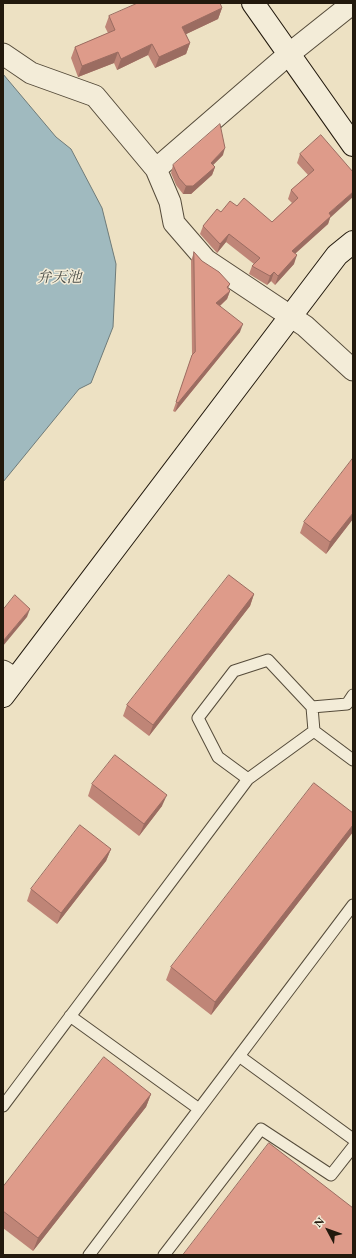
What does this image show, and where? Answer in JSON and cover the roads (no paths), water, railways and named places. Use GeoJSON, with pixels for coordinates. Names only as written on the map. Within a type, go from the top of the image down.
{"type":"FeatureCollection","features":[{"type":"Feature","properties":{"kind":"street"},"geometry":{"type":"LineString","coordinates":[[253,3],[353,145]]}},
{"type":"Feature","properties":{"kind":"street"},"geometry":{"type":"LineString","coordinates":[[156,170],[289,54],[353,3]]}},
{"type":"Feature","properties":{"kind":"street"},"geometry":{"type":"LineString","coordinates":[[3,54],[31,73],[95,96],[156,170],[170,202],[174,223],[206,260],[305,326],[353,370]]}},
{"type":"Feature","properties":{"kind":"street"},"geometry":{"type":"LineString","coordinates":[[3,696],[10,675],[337,255],[353,242]]}},
{"type":"Feature","properties":{"kind":"lane"},"geometry":{"type":"LineString","coordinates":[[248,779],[218,757],[198,718],[234,671],[268,660],[312,707],[314,732],[353,760]]}},
{"type":"Feature","properties":{"kind":"lane"},"geometry":{"type":"LineString","coordinates":[[312,707],[347,704],[353,695]]}},
{"type":"Feature","properties":{"kind":"lane"},"geometry":{"type":"LineString","coordinates":[[3,1106],[248,779],[314,732]]}},
{"type":"Feature","properties":{"kind":"lane"},"geometry":{"type":"LineString","coordinates":[[89,1255],[353,904]]}},
{"type":"Feature","properties":{"kind":"lane"},"geometry":{"type":"LineString","coordinates":[[70,1016],[199,1110]]}},
{"type":"Feature","properties":{"kind":"lane"},"geometry":{"type":"LineString","coordinates":[[239,1056],[353,1139]]}},
{"type":"Feature","properties":{"kind":"lane"},"geometry":{"type":"LineString","coordinates":[[164,1255],[261,1129],[331,1175],[353,1147]]}},
{"type":"Feature","properties":{"kind":"water","name":"弁天池"},"geometry":{"type":"Polygon","coordinates":[[[3,74],[56,137],[71,149],[102,208],[116,264],[113,327],[91,383],[79,389],[3,482],[3,74]]]}}]}
